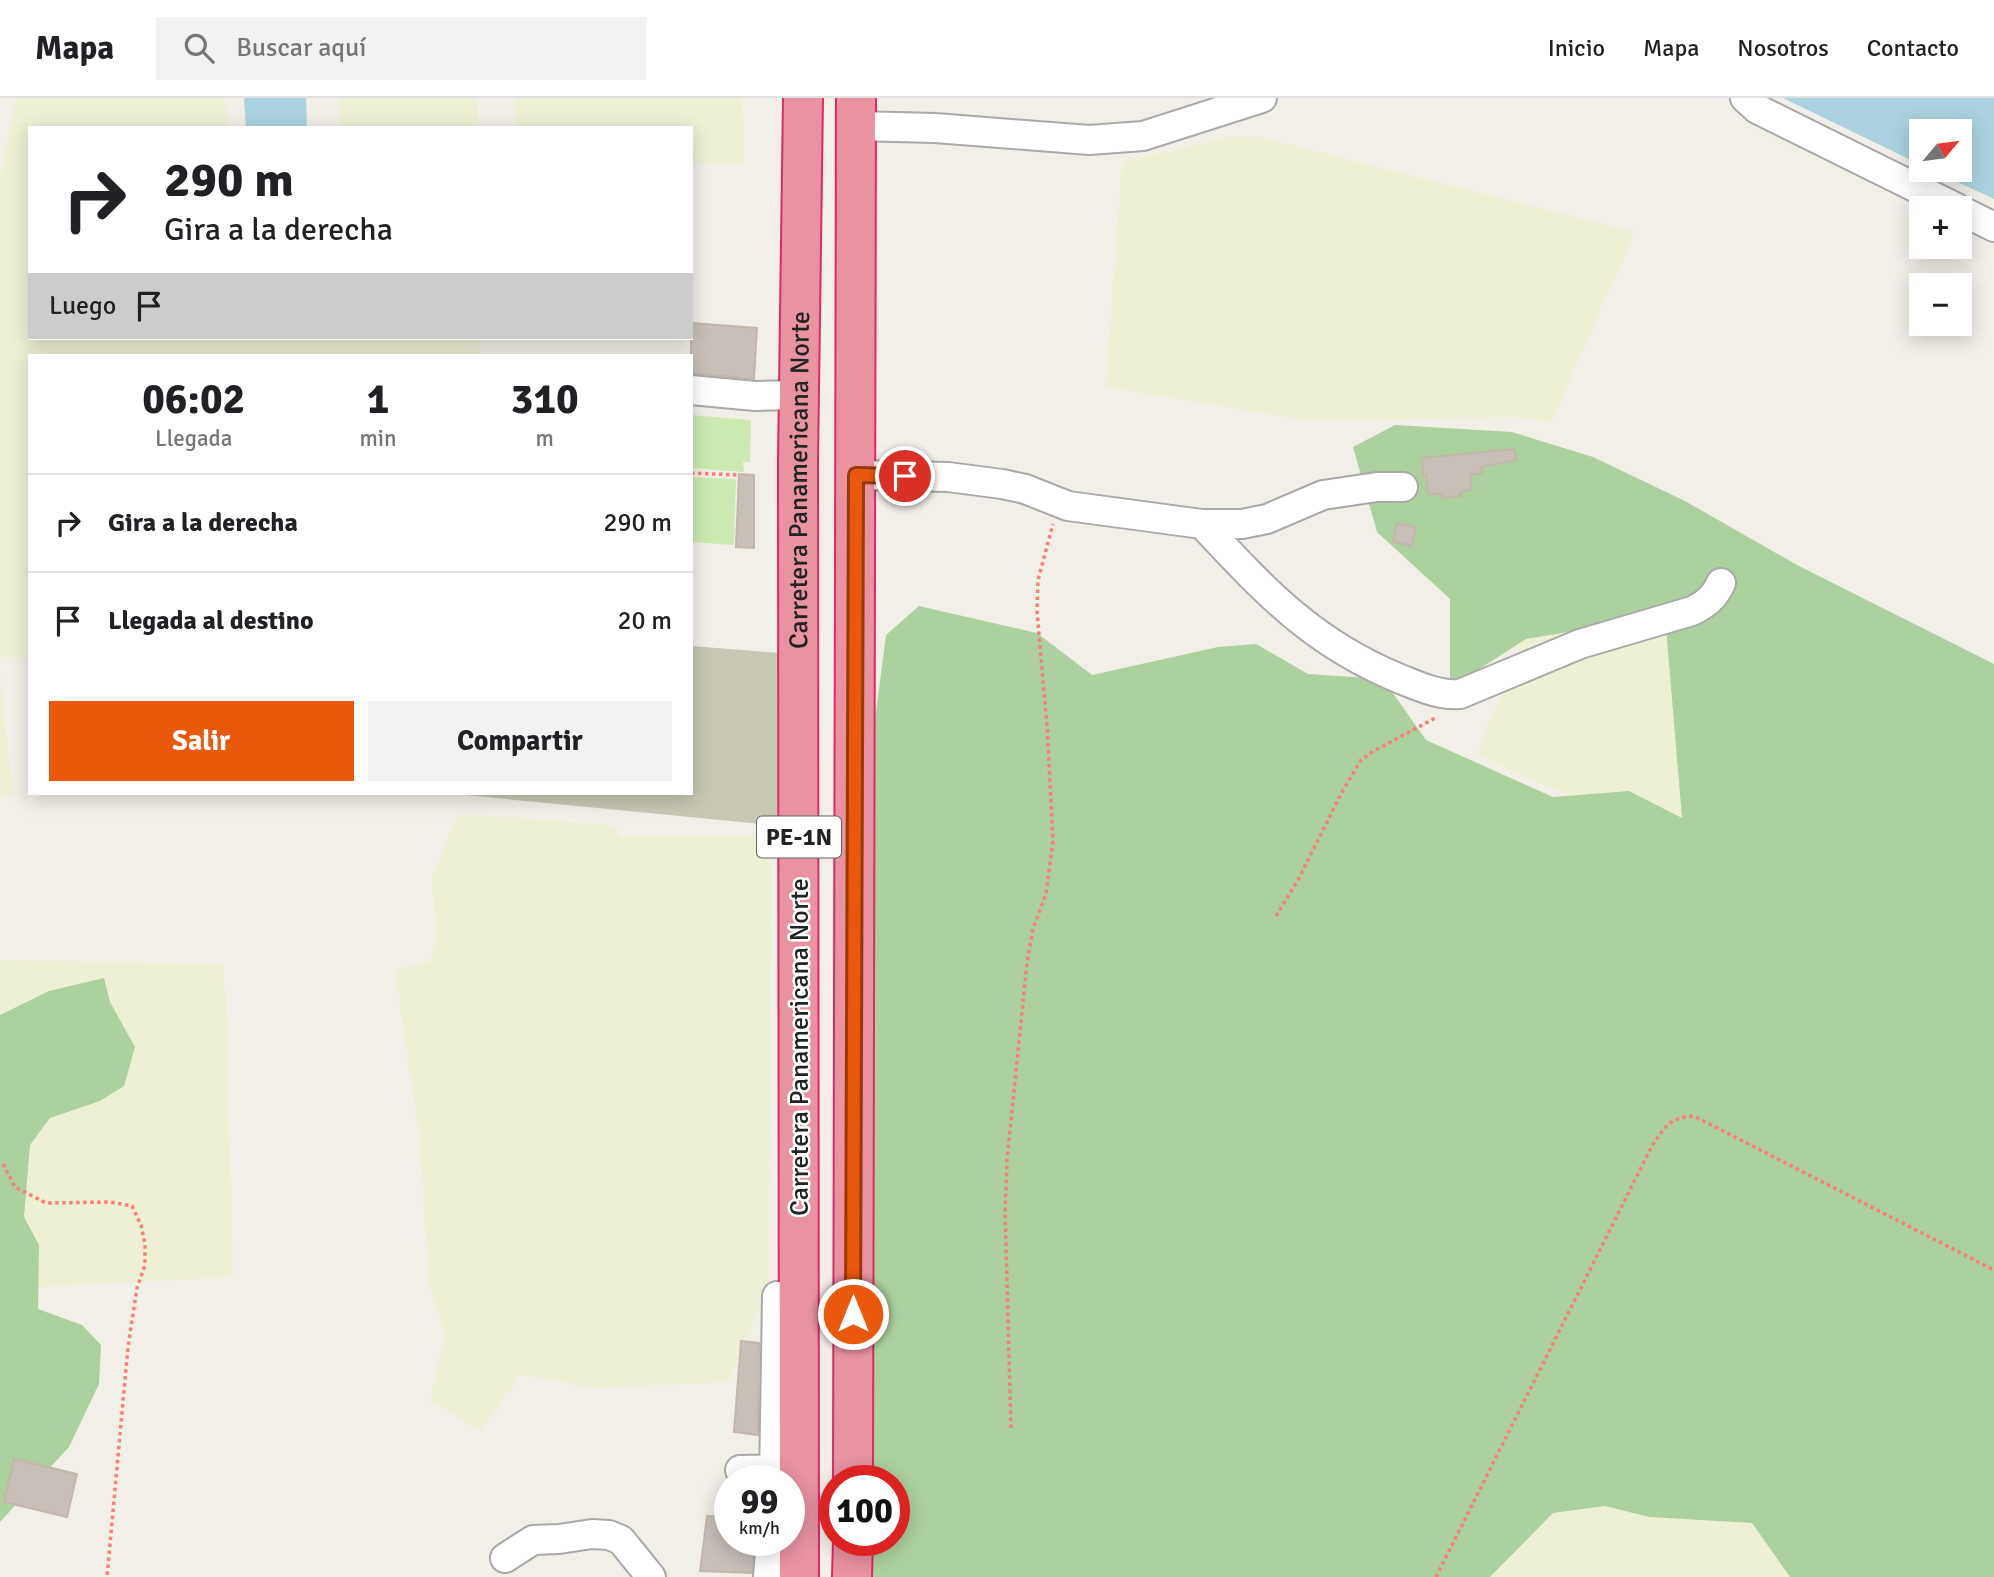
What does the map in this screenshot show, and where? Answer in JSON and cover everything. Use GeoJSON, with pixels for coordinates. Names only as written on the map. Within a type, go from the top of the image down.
{"type":"FeatureCollection","features":[{"type":"Feature","properties":{"kind":"highway","name":"Carretera Panamericana Norte"},"geometry":{"type":"LineString","coordinates":[[782,1465],[803,98]]}},
{"type":"Feature","properties":{"kind":"highway","name":"Carretera Panamericana Norte"},"geometry":{"type":"LineString","coordinates":[[853,1465],[856,112]]}},
{"type":"Feature","properties":{"kind":"highway","name":"Carretera Panamericana Norte"},"geometry":{"type":"LineString","coordinates":[[796,1556],[799,1577]]}},
{"type":"Feature","properties":{"kind":"highway"},"geometry":{"type":"LineString","coordinates":[[852,1577],[853,1556]]}},
{"type":"Feature","properties":{"kind":"lane"},"geometry":{"type":"LineString","coordinates":[[856,112],[935,128],[1088,140],[1143,136],[1262,98]]}},
{"type":"Feature","properties":{"kind":"lane"},"geometry":{"type":"LineString","coordinates":[[1745,98],[1757,109],[1932,196]]}},
{"type":"Feature","properties":{"kind":"lane"},"geometry":{"type":"LineString","coordinates":[[1972,216],[1994,227]]}},
{"type":"Feature","properties":{"kind":"lane"},"geometry":{"type":"LineString","coordinates":[[693,390],[755,396],[799,395]]}},
{"type":"Feature","properties":{"kind":"lane"},"geometry":{"type":"LineString","coordinates":[[856,475],[948,477],[1002,484],[1090,509],[1202,524],[1242,524],[1267,519],[1331,493],[1377,487],[1403,487]]}},
{"type":"Feature","properties":{"kind":"lane"},"geometry":{"type":"LineString","coordinates":[[1202,524],[1268,594],[1314,633],[1355,659],[1419,687],[1449,695],[1460,694],[1580,644],[1692,611],[1708,603],[1721,583]]}},
{"type":"Feature","properties":{"kind":"lane"},"geometry":{"type":"LineString","coordinates":[[777,1296],[782,1465]]}},
{"type":"Feature","properties":{"kind":"lane"},"geometry":{"type":"LineString","coordinates":[[505,1558],[533,1540],[592,1534],[609,1535],[621,1540],[651,1577]]}},
{"type":"Feature","properties":{"kind":"lane"},"geometry":{"type":"LineString","coordinates":[[768,1577],[770,1556]]}},
{"type":"Feature","properties":{"kind":"path"},"geometry":{"type":"LineString","coordinates":[[693,473],[737,475]]}},
{"type":"Feature","properties":{"kind":"path"},"geometry":{"type":"LineString","coordinates":[[1011,1429],[1005,1224],[1007,1160],[1027,963],[1033,929],[1046,894],[1053,841],[1037,611],[1038,580],[1060,502]]}},
{"type":"Feature","properties":{"kind":"path"},"geometry":{"type":"LineString","coordinates":[[1276,916],[1286,903],[1343,790],[1362,760],[1440,716],[1447,706],[1449,695]]}},
{"type":"Feature","properties":{"kind":"path"},"geometry":{"type":"LineString","coordinates":[[1436,1577],[1652,1146],[1664,1128],[1678,1117],[1694,1116],[1994,1270]]}},
{"type":"Feature","properties":{"kind":"path"},"geometry":{"type":"LineString","coordinates":[[3,1164],[15,1187],[46,1203],[110,1202],[132,1206],[141,1225],[145,1265],[137,1289],[128,1347],[107,1577]]}},
{"type":"Feature","properties":{"kind":"shaded area"},"geometry":{"type":"Polygon","coordinates":[[[16,98],[224,98],[230,126],[28,126],[28,340],[479,340],[479,354],[28,354],[28,658],[0,657],[0,178],[16,98]]]}},
{"type":"Feature","properties":{"kind":"shaded area"},"geometry":{"type":"Polygon","coordinates":[[[339,98],[478,98],[478,126],[338,126],[339,98]]]}},
{"type":"Feature","properties":{"kind":"shaded area"},"geometry":{"type":"Polygon","coordinates":[[[514,98],[742,98],[744,164],[693,163],[693,126],[515,126],[514,98]]]}},
{"type":"Feature","properties":{"kind":"shaded area"},"geometry":{"type":"Polygon","coordinates":[[[1228,137],[1259,137],[1635,232],[1551,422],[1514,417],[1313,421],[1106,387],[1122,162],[1228,137]]]}},
{"type":"Feature","properties":{"kind":"shaded area"},"geometry":{"type":"Polygon","coordinates":[[[1546,523],[1769,675],[1765,880],[1476,754],[1518,659],[1521,629],[1546,523]]]}},
{"type":"Feature","properties":{"kind":"shaded area"},"geometry":{"type":"Polygon","coordinates":[[[693,646],[779,653],[781,826],[466,795],[693,795],[693,646]]]}},
{"type":"Feature","properties":{"kind":"shaded area"},"geometry":{"type":"Polygon","coordinates":[[[0,677],[13,797],[0,797],[0,677]]]}},
{"type":"Feature","properties":{"kind":"shaded area"},"geometry":{"type":"Polygon","coordinates":[[[458,814],[612,825],[621,837],[771,836],[769,1289],[728,1382],[591,1388],[521,1374],[481,1430],[430,1401],[445,1335],[429,1283],[420,1141],[395,971],[431,961],[436,936],[432,878],[458,814]]]}},
{"type":"Feature","properties":{"kind":"shaded area"},"geometry":{"type":"Polygon","coordinates":[[[0,960],[222,964],[226,997],[233,1277],[0,1289],[0,960]]]}},
{"type":"Feature","properties":{"kind":"shaded area"},"geometry":{"type":"Polygon","coordinates":[[[1605,1506],[1649,1517],[1752,1523],[1790,1577],[1490,1577],[1553,1513],[1605,1506]]]}},
{"type":"Feature","properties":{"kind":"green space"},"geometry":{"type":"Polygon","coordinates":[[[693,415],[751,420],[750,462],[743,462],[744,472],[693,468],[693,415]]]}},
{"type":"Feature","properties":{"kind":"green space"},"geometry":{"type":"Polygon","coordinates":[[[1395,425],[1512,432],[1593,457],[1685,501],[1799,566],[1994,664],[1994,1577],[1790,1577],[1752,1523],[1649,1517],[1605,1506],[1553,1513],[1490,1577],[870,1577],[870,1556],[910,1556],[910,1465],[870,1465],[869,766],[886,635],[919,606],[1037,633],[1092,675],[1218,647],[1256,644],[1308,674],[1383,679],[1426,740],[1553,797],[1629,791],[1682,818],[1665,616],[1526,639],[1450,688],[1450,599],[1377,532],[1353,447],[1395,425]]]}},
{"type":"Feature","properties":{"kind":"green space"},"geometry":{"type":"Polygon","coordinates":[[[693,477],[736,479],[734,545],[693,542],[693,477]]]}},
{"type":"Feature","properties":{"kind":"green space"},"geometry":{"type":"Polygon","coordinates":[[[104,978],[110,1002],[135,1047],[124,1086],[100,1101],[50,1118],[30,1145],[24,1217],[39,1245],[38,1309],[82,1325],[101,1345],[99,1384],[69,1447],[0,1522],[0,1015],[49,991],[104,978]]]}},
{"type":"Feature","properties":{"kind":"water"},"geometry":{"type":"Polygon","coordinates":[[[244,98],[306,98],[307,126],[246,126],[244,98]]]}},
{"type":"Feature","properties":{"kind":"water"},"geometry":{"type":"Polygon","coordinates":[[[1783,98],[1994,98],[1994,199],[1958,182],[1972,182],[1972,119],[1909,119],[1909,159],[1783,98]]]}},
{"type":"Feature","properties":{"kind":"building"},"geometry":{"type":"Polygon","coordinates":[[[693,323],[757,328],[754,379],[693,373],[693,323]]]}},
{"type":"Feature","properties":{"kind":"building"},"geometry":{"type":"Polygon","coordinates":[[[1514,449],[1516,460],[1481,467],[1482,473],[1470,475],[1472,489],[1460,492],[1461,496],[1443,498],[1442,494],[1428,494],[1422,458],[1514,449]]]}},
{"type":"Feature","properties":{"kind":"building"},"geometry":{"type":"Polygon","coordinates":[[[739,474],[754,475],[754,548],[736,547],[739,474]]]}},
{"type":"Feature","properties":{"kind":"building"},"geometry":{"type":"Polygon","coordinates":[[[1397,523],[1416,527],[1412,546],[1393,542],[1397,523]]]}},
{"type":"Feature","properties":{"kind":"building"},"geometry":{"type":"Polygon","coordinates":[[[741,1341],[759,1343],[758,1435],[734,1432],[741,1341]]]}},
{"type":"Feature","properties":{"kind":"building"},"geometry":{"type":"Polygon","coordinates":[[[14,1459],[77,1474],[67,1517],[4,1502],[14,1459]]]}},
{"type":"Feature","properties":{"kind":"building"},"geometry":{"type":"Polygon","coordinates":[[[707,1516],[714,1516],[714,1556],[753,1556],[752,1573],[700,1571],[707,1516]]]}},
{"type":"Feature","properties":{"kind":"route"},"geometry":{"type":"LineString","coordinates":[[853,1314],[856,475],[905,476]]}}]}
